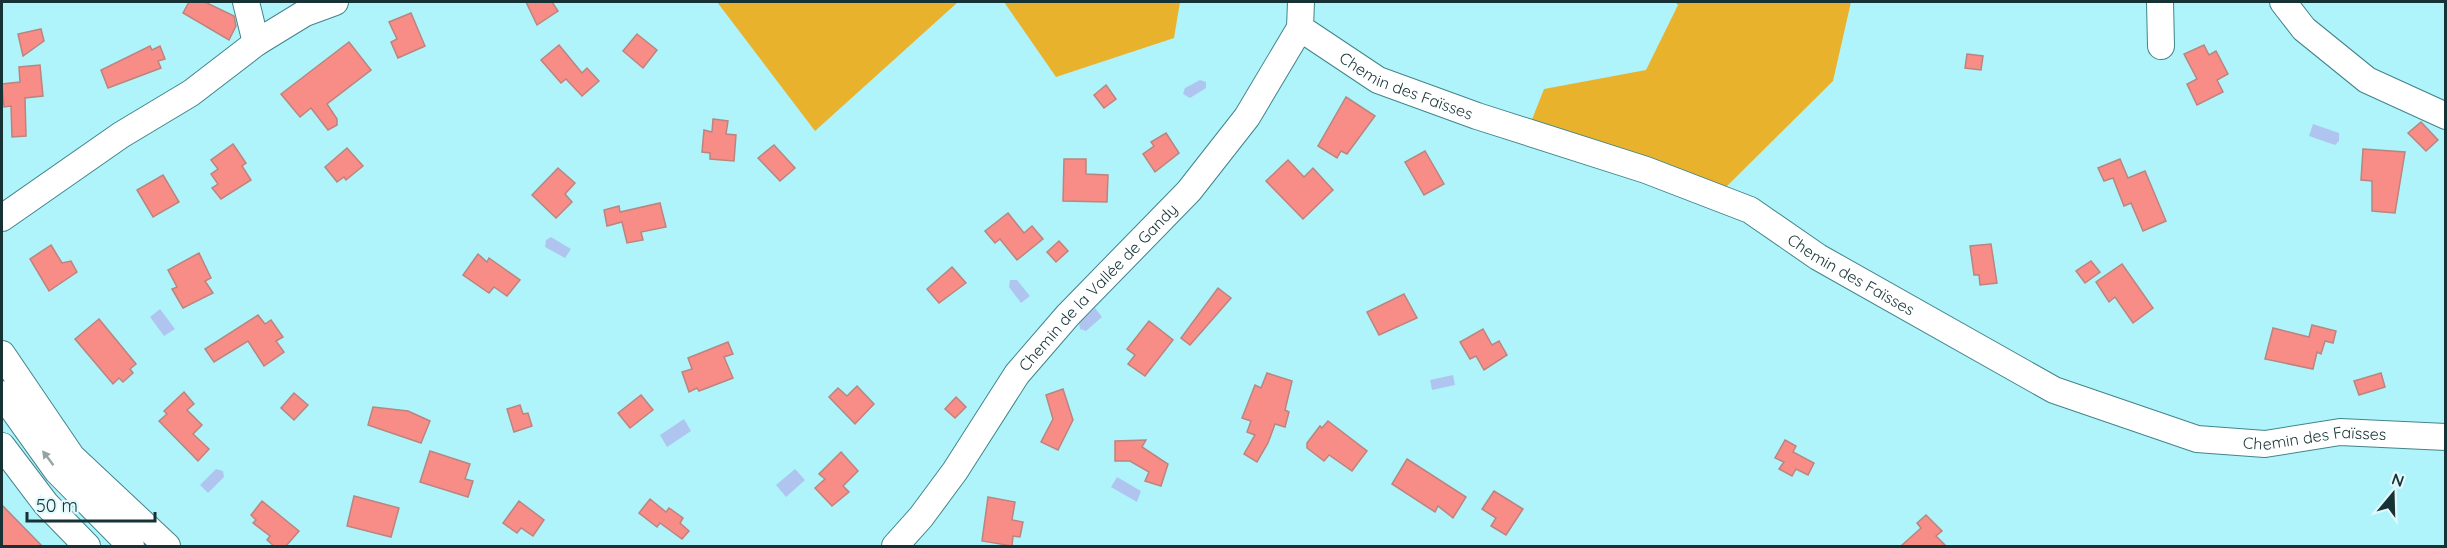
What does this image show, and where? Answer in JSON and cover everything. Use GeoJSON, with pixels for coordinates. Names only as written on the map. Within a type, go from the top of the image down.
{"type":"FeatureCollection","features":[{"type":"Feature","properties":{"kind":"street"},"geometry":{"type":"LineString","coordinates":[[246,2],[256,43]]}},
{"type":"Feature","properties":{"kind":"street"},"geometry":{"type":"LineString","coordinates":[[2,218],[121,135],[191,93],[256,43],[305,14],[334,2]]}},
{"type":"Feature","properties":{"kind":"street"},"geometry":{"type":"LineString","coordinates":[[1300,28],[1301,2]]}},
{"type":"Feature","properties":{"kind":"street"},"geometry":{"type":"LineString","coordinates":[[2160,2],[2161,46]]}},
{"type":"Feature","properties":{"kind":"street"},"geometry":{"type":"LineString","coordinates":[[2283,2],[2304,29],[2367,80],[2445,116]]}},
{"type":"Feature","properties":{"kind":"street","name":"Chemin des Faïsses"},"geometry":{"type":"LineString","coordinates":[[1300,28],[1378,80],[1477,116],[1646,170],[1750,210],[1818,257],[2054,390],[2197,439],[2265,444],[2340,432],[2445,437]]}},
{"type":"Feature","properties":{"kind":"street","name":"Chemin de la Vallée de Gandy"},"geometry":{"type":"LineString","coordinates":[[895,546],[921,517],[954,471],[1017,374],[1068,315],[1189,191],[1247,117],[1300,28]]}},
{"type":"Feature","properties":{"kind":"street"},"geometry":{"type":"LineString","coordinates":[[2,354],[72,457],[167,546]]}},
{"type":"Feature","properties":{"kind":"street"},"geometry":{"type":"LineString","coordinates":[[2,394],[6,439],[46,504],[87,546]]}},
{"type":"Feature","properties":{"kind":"street"},"geometry":{"type":"LineString","coordinates":[[6,439],[57,471],[131,546]]}},
{"type":"Feature","properties":{"kind":"shaded area"},"geometry":{"type":"Polygon","coordinates":[[[717,2],[958,2],[815,131],[717,2]]]}},
{"type":"Feature","properties":{"kind":"shaded area"},"geometry":{"type":"Polygon","coordinates":[[[1004,2],[1180,2],[1174,38],[1056,77],[1004,2]]]}},
{"type":"Feature","properties":{"kind":"shaded area"},"geometry":{"type":"Polygon","coordinates":[[[1675,2],[1851,2],[1833,81],[1726,187],[1531,122],[1544,89],[1646,70],[1678,5],[1675,2]]]}},
{"type":"Feature","properties":{"kind":"water"},"geometry":{"type":"Polygon","coordinates":[[[1200,80],[1206,82],[1206,88],[1190,98],[1183,94],[1185,88],[1200,80]]]}},
{"type":"Feature","properties":{"kind":"water"},"geometry":{"type":"Polygon","coordinates":[[[2313,124],[2339,133],[2339,141],[2335,145],[2309,136],[2313,124]]]}},
{"type":"Feature","properties":{"kind":"water"},"geometry":{"type":"Polygon","coordinates":[[[551,237],[571,249],[565,258],[545,247],[546,240],[551,237]]]}},
{"type":"Feature","properties":{"kind":"water"},"geometry":{"type":"Polygon","coordinates":[[[1010,280],[1017,280],[1030,296],[1021,303],[1009,287],[1010,280]]]}},
{"type":"Feature","properties":{"kind":"water"},"geometry":{"type":"Polygon","coordinates":[[[1095,308],[1102,317],[1086,331],[1080,329],[1079,323],[1095,308]]]}},
{"type":"Feature","properties":{"kind":"water"},"geometry":{"type":"Polygon","coordinates":[[[160,309],[175,329],[164,336],[150,317],[160,309]]]}},
{"type":"Feature","properties":{"kind":"water"},"geometry":{"type":"Polygon","coordinates":[[[1453,375],[1455,385],[1432,390],[1430,380],[1453,375]]]}},
{"type":"Feature","properties":{"kind":"water"},"geometry":{"type":"Polygon","coordinates":[[[684,419],[691,431],[667,447],[660,435],[684,419]]]}},
{"type":"Feature","properties":{"kind":"water"},"geometry":{"type":"Polygon","coordinates":[[[216,469],[223,471],[224,477],[208,493],[200,485],[216,469]]]}},
{"type":"Feature","properties":{"kind":"water"},"geometry":{"type":"Polygon","coordinates":[[[795,469],[805,480],[786,497],[776,485],[795,469]]]}},
{"type":"Feature","properties":{"kind":"water"},"geometry":{"type":"Polygon","coordinates":[[[1117,477],[1141,491],[1137,502],[1111,487],[1117,477]]]}},
{"type":"Feature","properties":{"kind":"building"},"geometry":{"type":"Polygon","coordinates":[[[189,2],[205,2],[234,16],[236,26],[229,40],[183,13],[189,2]]]}},
{"type":"Feature","properties":{"kind":"building"},"geometry":{"type":"Polygon","coordinates":[[[526,2],[552,2],[558,11],[537,25],[526,2]]]}},
{"type":"Feature","properties":{"kind":"building"},"geometry":{"type":"Polygon","coordinates":[[[411,13],[425,46],[398,58],[391,42],[397,39],[389,22],[411,13]]]}},
{"type":"Feature","properties":{"kind":"building"},"geometry":{"type":"Polygon","coordinates":[[[41,29],[44,41],[23,56],[18,34],[41,29]]]}},
{"type":"Feature","properties":{"kind":"building"},"geometry":{"type":"Polygon","coordinates":[[[637,34],[657,50],[643,68],[623,51],[637,34]]]}},
{"type":"Feature","properties":{"kind":"building"},"geometry":{"type":"Polygon","coordinates":[[[349,42],[371,70],[327,104],[337,119],[337,125],[328,130],[311,108],[300,117],[281,94],[349,42]]]}},
{"type":"Feature","properties":{"kind":"building"},"geometry":{"type":"Polygon","coordinates":[[[559,45],[582,73],[587,68],[599,81],[582,96],[566,79],[561,83],[541,60],[559,45]]]}},
{"type":"Feature","properties":{"kind":"building"},"geometry":{"type":"Polygon","coordinates":[[[2204,45],[2209,55],[2216,51],[2228,74],[2217,80],[2223,92],[2197,105],[2187,84],[2197,79],[2184,54],[2204,45]]]}},
{"type":"Feature","properties":{"kind":"building"},"geometry":{"type":"Polygon","coordinates":[[[150,46],[152,50],[160,46],[165,59],[158,61],[161,68],[108,88],[101,70],[150,46]]]}},
{"type":"Feature","properties":{"kind":"building"},"geometry":{"type":"Polygon","coordinates":[[[1967,54],[1983,56],[1981,70],[1965,68],[1967,54]]]}},
{"type":"Feature","properties":{"kind":"building"},"geometry":{"type":"Polygon","coordinates":[[[40,65],[43,96],[25,98],[26,136],[12,137],[11,106],[4,107],[2,84],[20,82],[19,67],[40,65]]]}},
{"type":"Feature","properties":{"kind":"building"},"geometry":{"type":"Polygon","coordinates":[[[1106,85],[1116,99],[1104,108],[1094,95],[1106,85]]]}},
{"type":"Feature","properties":{"kind":"building"},"geometry":{"type":"Polygon","coordinates":[[[1346,97],[1375,116],[1347,154],[1341,151],[1337,158],[1318,146],[1346,97]]]}},
{"type":"Feature","properties":{"kind":"building"},"geometry":{"type":"Polygon","coordinates":[[[713,119],[728,121],[726,134],[736,135],[734,161],[710,159],[710,153],[702,152],[704,130],[712,132],[713,119]]]}},
{"type":"Feature","properties":{"kind":"building"},"geometry":{"type":"Polygon","coordinates":[[[2421,122],[2438,140],[2426,151],[2408,133],[2421,122]]]}},
{"type":"Feature","properties":{"kind":"building"},"geometry":{"type":"Polygon","coordinates":[[[1166,133],[1179,153],[1155,172],[1143,154],[1154,146],[1151,142],[1166,133]]]}},
{"type":"Feature","properties":{"kind":"building"},"geometry":{"type":"Polygon","coordinates":[[[233,144],[246,163],[242,166],[251,180],[221,199],[212,188],[218,184],[211,174],[218,169],[211,160],[233,144]]]}},
{"type":"Feature","properties":{"kind":"building"},"geometry":{"type":"Polygon","coordinates":[[[774,145],[795,168],[780,181],[758,158],[774,145]]]}},
{"type":"Feature","properties":{"kind":"building"},"geometry":{"type":"Polygon","coordinates":[[[347,148],[363,166],[346,180],[344,177],[337,182],[325,167],[347,148]]]}},
{"type":"Feature","properties":{"kind":"building"},"geometry":{"type":"Polygon","coordinates":[[[2363,149],[2405,152],[2395,213],[2372,211],[2372,181],[2361,180],[2363,149]]]}},
{"type":"Feature","properties":{"kind":"building"},"geometry":{"type":"Polygon","coordinates":[[[1425,151],[1444,184],[1424,195],[1405,162],[1425,151]]]}},
{"type":"Feature","properties":{"kind":"building"},"geometry":{"type":"Polygon","coordinates":[[[1064,159],[1086,159],[1086,174],[1108,175],[1107,202],[1063,201],[1064,159]]]}},
{"type":"Feature","properties":{"kind":"building"},"geometry":{"type":"Polygon","coordinates":[[[2120,159],[2128,178],[2145,171],[2166,221],[2143,231],[2131,203],[2124,206],[2113,178],[2104,181],[2098,168],[2120,159]]]}},
{"type":"Feature","properties":{"kind":"building"},"geometry":{"type":"Polygon","coordinates":[[[1288,160],[1304,177],[1313,168],[1333,190],[1303,219],[1266,181],[1288,160]]]}},
{"type":"Feature","properties":{"kind":"building"},"geometry":{"type":"Polygon","coordinates":[[[558,168],[575,183],[565,194],[572,202],[556,218],[532,195],[558,168]]]}},
{"type":"Feature","properties":{"kind":"building"},"geometry":{"type":"Polygon","coordinates":[[[163,175],[179,202],[153,217],[137,190],[163,175]]]}},
{"type":"Feature","properties":{"kind":"building"},"geometry":{"type":"Polygon","coordinates":[[[660,203],[666,227],[641,232],[643,240],[627,243],[622,222],[607,226],[604,210],[619,206],[620,212],[660,203]]]}},
{"type":"Feature","properties":{"kind":"building"},"geometry":{"type":"Polygon","coordinates":[[[1008,213],[1024,233],[1032,226],[1043,239],[1017,260],[1000,239],[995,243],[985,231],[1008,213]]]}},
{"type":"Feature","properties":{"kind":"building"},"geometry":{"type":"Polygon","coordinates":[[[1059,241],[1068,251],[1056,262],[1047,252],[1059,241]]]}},
{"type":"Feature","properties":{"kind":"building"},"geometry":{"type":"Polygon","coordinates":[[[1991,244],[1997,283],[1980,285],[1979,275],[1974,275],[1970,246],[1991,244]]]}},
{"type":"Feature","properties":{"kind":"building"},"geometry":{"type":"Polygon","coordinates":[[[51,245],[62,263],[71,261],[77,272],[49,291],[30,259],[51,245]]]}},
{"type":"Feature","properties":{"kind":"building"},"geometry":{"type":"Polygon","coordinates":[[[199,253],[211,278],[205,281],[213,293],[183,308],[172,289],[177,287],[168,270],[199,253]]]}},
{"type":"Feature","properties":{"kind":"building"},"geometry":{"type":"Polygon","coordinates":[[[478,254],[487,262],[489,258],[520,280],[507,296],[494,287],[489,293],[463,275],[478,254]]]}},
{"type":"Feature","properties":{"kind":"building"},"geometry":{"type":"Polygon","coordinates":[[[2091,261],[2100,272],[2085,283],[2076,271],[2091,261]]]}},
{"type":"Feature","properties":{"kind":"building"},"geometry":{"type":"Polygon","coordinates":[[[2122,264],[2153,308],[2133,323],[2115,297],[2109,302],[2096,282],[2122,264]]]}},
{"type":"Feature","properties":{"kind":"building"},"geometry":{"type":"Polygon","coordinates":[[[952,267],[966,283],[939,303],[927,289],[952,267]]]}},
{"type":"Feature","properties":{"kind":"building"},"geometry":{"type":"Polygon","coordinates":[[[1218,288],[1231,298],[1190,345],[1181,338],[1218,288]]]}},
{"type":"Feature","properties":{"kind":"building"},"geometry":{"type":"Polygon","coordinates":[[[1404,294],[1417,318],[1379,335],[1367,312],[1404,294]]]}},
{"type":"Feature","properties":{"kind":"building"},"geometry":{"type":"Polygon","coordinates":[[[258,315],[265,324],[271,320],[283,337],[276,341],[284,352],[264,366],[248,341],[214,362],[205,349],[258,315]]]}},
{"type":"Feature","properties":{"kind":"building"},"geometry":{"type":"Polygon","coordinates":[[[99,319],[136,364],[130,369],[133,373],[123,382],[119,378],[113,384],[75,339],[99,319]]]}},
{"type":"Feature","properties":{"kind":"building"},"geometry":{"type":"Polygon","coordinates":[[[1149,321],[1173,340],[1145,376],[1128,364],[1135,355],[1127,349],[1149,321]]]}},
{"type":"Feature","properties":{"kind":"building"},"geometry":{"type":"Polygon","coordinates":[[[2312,325],[2336,331],[2333,343],[2325,341],[2321,354],[2317,352],[2313,369],[2265,359],[2273,328],[2309,337],[2312,325]]]}},
{"type":"Feature","properties":{"kind":"building"},"geometry":{"type":"Polygon","coordinates":[[[1483,329],[1492,345],[1499,341],[1507,355],[1484,370],[1476,356],[1470,359],[1460,342],[1483,329]]]}},
{"type":"Feature","properties":{"kind":"building"},"geometry":{"type":"Polygon","coordinates":[[[728,342],[733,354],[724,357],[733,378],[699,391],[697,388],[689,392],[682,372],[692,369],[688,358],[728,342]]]}},
{"type":"Feature","properties":{"kind":"building"},"geometry":{"type":"Polygon","coordinates":[[[1267,373],[1292,381],[1285,410],[1289,412],[1285,427],[1275,424],[1268,443],[1257,462],[1244,454],[1255,435],[1247,432],[1251,421],[1242,418],[1255,385],[1261,388],[1267,373]]]}},
{"type":"Feature","properties":{"kind":"building"},"geometry":{"type":"Polygon","coordinates":[[[2381,373],[2385,387],[2359,395],[2354,381],[2381,373]]]}},
{"type":"Feature","properties":{"kind":"building"},"geometry":{"type":"Polygon","coordinates":[[[857,386],[874,404],[855,424],[829,397],[838,388],[847,396],[857,386]]]}},
{"type":"Feature","properties":{"kind":"building"},"geometry":{"type":"Polygon","coordinates":[[[1063,389],[1073,420],[1058,450],[1041,442],[1053,419],[1046,395],[1063,389]]]}},
{"type":"Feature","properties":{"kind":"building"},"geometry":{"type":"Polygon","coordinates":[[[184,392],[194,404],[187,410],[202,425],[193,434],[209,449],[198,461],[159,421],[167,414],[164,411],[184,392]]]}},
{"type":"Feature","properties":{"kind":"building"},"geometry":{"type":"Polygon","coordinates":[[[294,393],[308,405],[294,420],[281,408],[294,393]]]}},
{"type":"Feature","properties":{"kind":"building"},"geometry":{"type":"Polygon","coordinates":[[[641,395],[653,410],[630,428],[618,413],[641,395]]]}},
{"type":"Feature","properties":{"kind":"building"},"geometry":{"type":"Polygon","coordinates":[[[956,397],[966,407],[955,418],[945,409],[956,397]]]}},
{"type":"Feature","properties":{"kind":"building"},"geometry":{"type":"Polygon","coordinates":[[[520,405],[523,414],[528,413],[532,426],[514,432],[507,409],[520,405]]]}},
{"type":"Feature","properties":{"kind":"building"},"geometry":{"type":"Polygon","coordinates":[[[373,407],[408,411],[430,421],[421,443],[368,425],[373,407]]]}},
{"type":"Feature","properties":{"kind":"building"},"geometry":{"type":"Polygon","coordinates":[[[1328,421],[1367,451],[1352,471],[1329,455],[1324,461],[1307,448],[1307,443],[1320,426],[1322,428],[1328,421]]]}},
{"type":"Feature","properties":{"kind":"building"},"geometry":{"type":"Polygon","coordinates":[[[1146,440],[1142,447],[1168,464],[1161,486],[1145,481],[1149,472],[1130,461],[1115,461],[1115,441],[1146,440]]]}},
{"type":"Feature","properties":{"kind":"building"},"geometry":{"type":"Polygon","coordinates":[[[1785,440],[1796,446],[1793,452],[1814,463],[1808,475],[1796,469],[1792,476],[1779,469],[1784,462],[1775,458],[1785,440]]]}},
{"type":"Feature","properties":{"kind":"building"},"geometry":{"type":"Polygon","coordinates":[[[430,451],[470,464],[465,479],[473,481],[468,497],[420,482],[430,451]]]}},
{"type":"Feature","properties":{"kind":"building"},"geometry":{"type":"Polygon","coordinates":[[[841,452],[858,471],[843,486],[849,492],[832,506],[815,488],[825,479],[819,474],[841,452]]]}},
{"type":"Feature","properties":{"kind":"building"},"geometry":{"type":"Polygon","coordinates":[[[1407,459],[1466,497],[1453,518],[1438,506],[1435,512],[1392,484],[1407,459]]]}},
{"type":"Feature","properties":{"kind":"building"},"geometry":{"type":"Polygon","coordinates":[[[1494,491],[1523,509],[1506,535],[1491,526],[1496,518],[1482,509],[1494,491]]]}},
{"type":"Feature","properties":{"kind":"building"},"geometry":{"type":"Polygon","coordinates":[[[354,496],[399,508],[391,537],[347,526],[354,496]]]}},
{"type":"Feature","properties":{"kind":"building"},"geometry":{"type":"Polygon","coordinates":[[[988,497],[1015,502],[1012,520],[1023,522],[1020,537],[1013,536],[1012,546],[982,541],[988,497]]]}},
{"type":"Feature","properties":{"kind":"building"},"geometry":{"type":"Polygon","coordinates":[[[650,499],[666,512],[669,508],[683,518],[680,523],[689,531],[682,539],[660,523],[657,527],[639,513],[650,499]]]}},
{"type":"Feature","properties":{"kind":"building"},"geometry":{"type":"Polygon","coordinates":[[[262,501],[299,531],[286,546],[274,546],[267,540],[270,536],[253,523],[256,520],[251,515],[262,501]]]}},
{"type":"Feature","properties":{"kind":"building"},"geometry":{"type":"Polygon","coordinates":[[[519,501],[544,520],[533,536],[521,528],[517,533],[503,523],[519,501]]]}},
{"type":"Feature","properties":{"kind":"building"},"geometry":{"type":"Polygon","coordinates":[[[2,505],[42,546],[2,546],[2,505]]]}},
{"type":"Feature","properties":{"kind":"building"},"geometry":{"type":"Polygon","coordinates":[[[1926,515],[1942,531],[1936,536],[1946,546],[1901,546],[1921,528],[1917,523],[1926,515]]]}}]}
